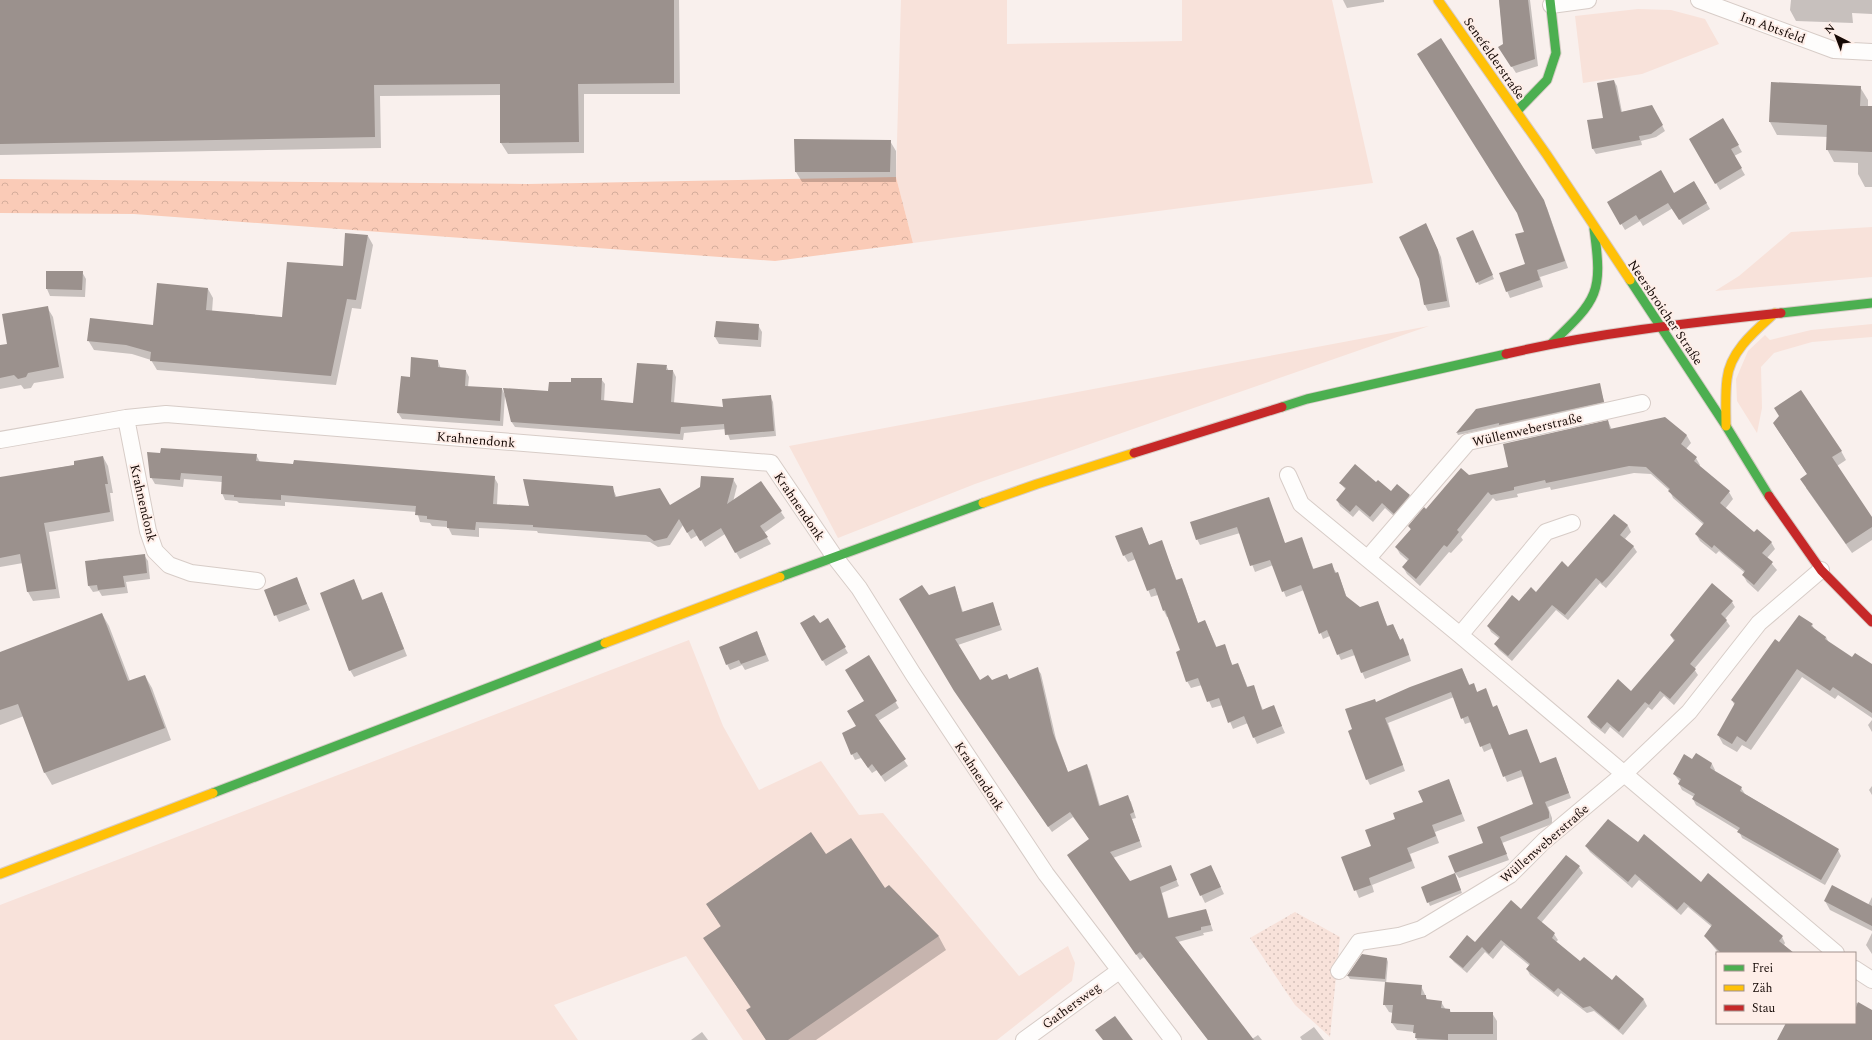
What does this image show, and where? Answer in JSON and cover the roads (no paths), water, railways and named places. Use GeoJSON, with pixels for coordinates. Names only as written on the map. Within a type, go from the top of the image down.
{"type":"FeatureCollection","features":[{"type":"Feature","properties":{"kind":"main road","name":"Senefelderstraße"},"geometry":{"type":"LineString","coordinates":[[1438,0],[1517,111]]}},
{"type":"Feature","properties":{"kind":"main road"},"geometry":{"type":"LineString","coordinates":[[1517,111],[1547,80],[1554,60],[1556,53],[1551,3]]}},
{"type":"Feature","properties":{"kind":"main road","name":"Neersbroicher Straße"},"geometry":{"type":"LineString","coordinates":[[1517,111],[1726,426],[1768,494],[1821,570],[1872,622]]}},
{"type":"Feature","properties":{"kind":"main road"},"geometry":{"type":"LineString","coordinates":[[1552,343],[1583,310],[1594,295],[1598,279],[1594,228]]}},
{"type":"Feature","properties":{"kind":"main road"},"geometry":{"type":"LineString","coordinates":[[0,874],[834,556],[1037,484],[1307,399],[1552,343],[1620,332],[1661,328],[1698,322],[1872,303]]}},
{"type":"Feature","properties":{"kind":"main road"},"geometry":{"type":"LineString","coordinates":[[1726,426],[1727,378],[1734,360],[1749,338],[1775,313]]}},
{"type":"Feature","properties":{"kind":"street"},"geometry":{"type":"LineString","coordinates":[[1551,3],[1588,0]]}},
{"type":"Feature","properties":{"kind":"street","name":"Im Abtsfeld"},"geometry":{"type":"LineString","coordinates":[[1699,0],[1834,50],[1872,52]]}},
{"type":"Feature","properties":{"kind":"street","name":"Wüllenweberstraße"},"geometry":{"type":"LineString","coordinates":[[1368,558],[1468,442],[1642,403]]}},
{"type":"Feature","properties":{"kind":"street","name":"Krahnendonk"},"geometry":{"type":"LineString","coordinates":[[0,440],[126,418],[166,414],[771,463],[834,556],[859,588],[913,674],[1046,874],[1173,1040]]}},
{"type":"Feature","properties":{"kind":"street","name":"Krahnendonk"},"geometry":{"type":"LineString","coordinates":[[126,418],[148,531],[155,551],[169,565],[191,573],[257,581]]}},
{"type":"Feature","properties":{"kind":"street"},"geometry":{"type":"LineString","coordinates":[[1288,475],[1301,504],[1460,635],[1835,952]]}},
{"type":"Feature","properties":{"kind":"street"},"geometry":{"type":"LineString","coordinates":[[1460,635],[1546,532],[1572,523]]}},
{"type":"Feature","properties":{"kind":"street","name":"Wüllenweberstraße"},"geometry":{"type":"LineString","coordinates":[[1339,971],[1359,942],[1399,936],[1421,930],[1510,875],[1544,841],[1624,774],[1689,712],[1759,623],[1821,570]]}},
{"type":"Feature","properties":{"kind":"street"},"geometry":{"type":"LineString","coordinates":[[1856,970],[1872,980]]}},
{"type":"Feature","properties":{"kind":"street","name":"Gathersweg"},"geometry":{"type":"LineString","coordinates":[[1024,1040],[1119,971]]}}]}
